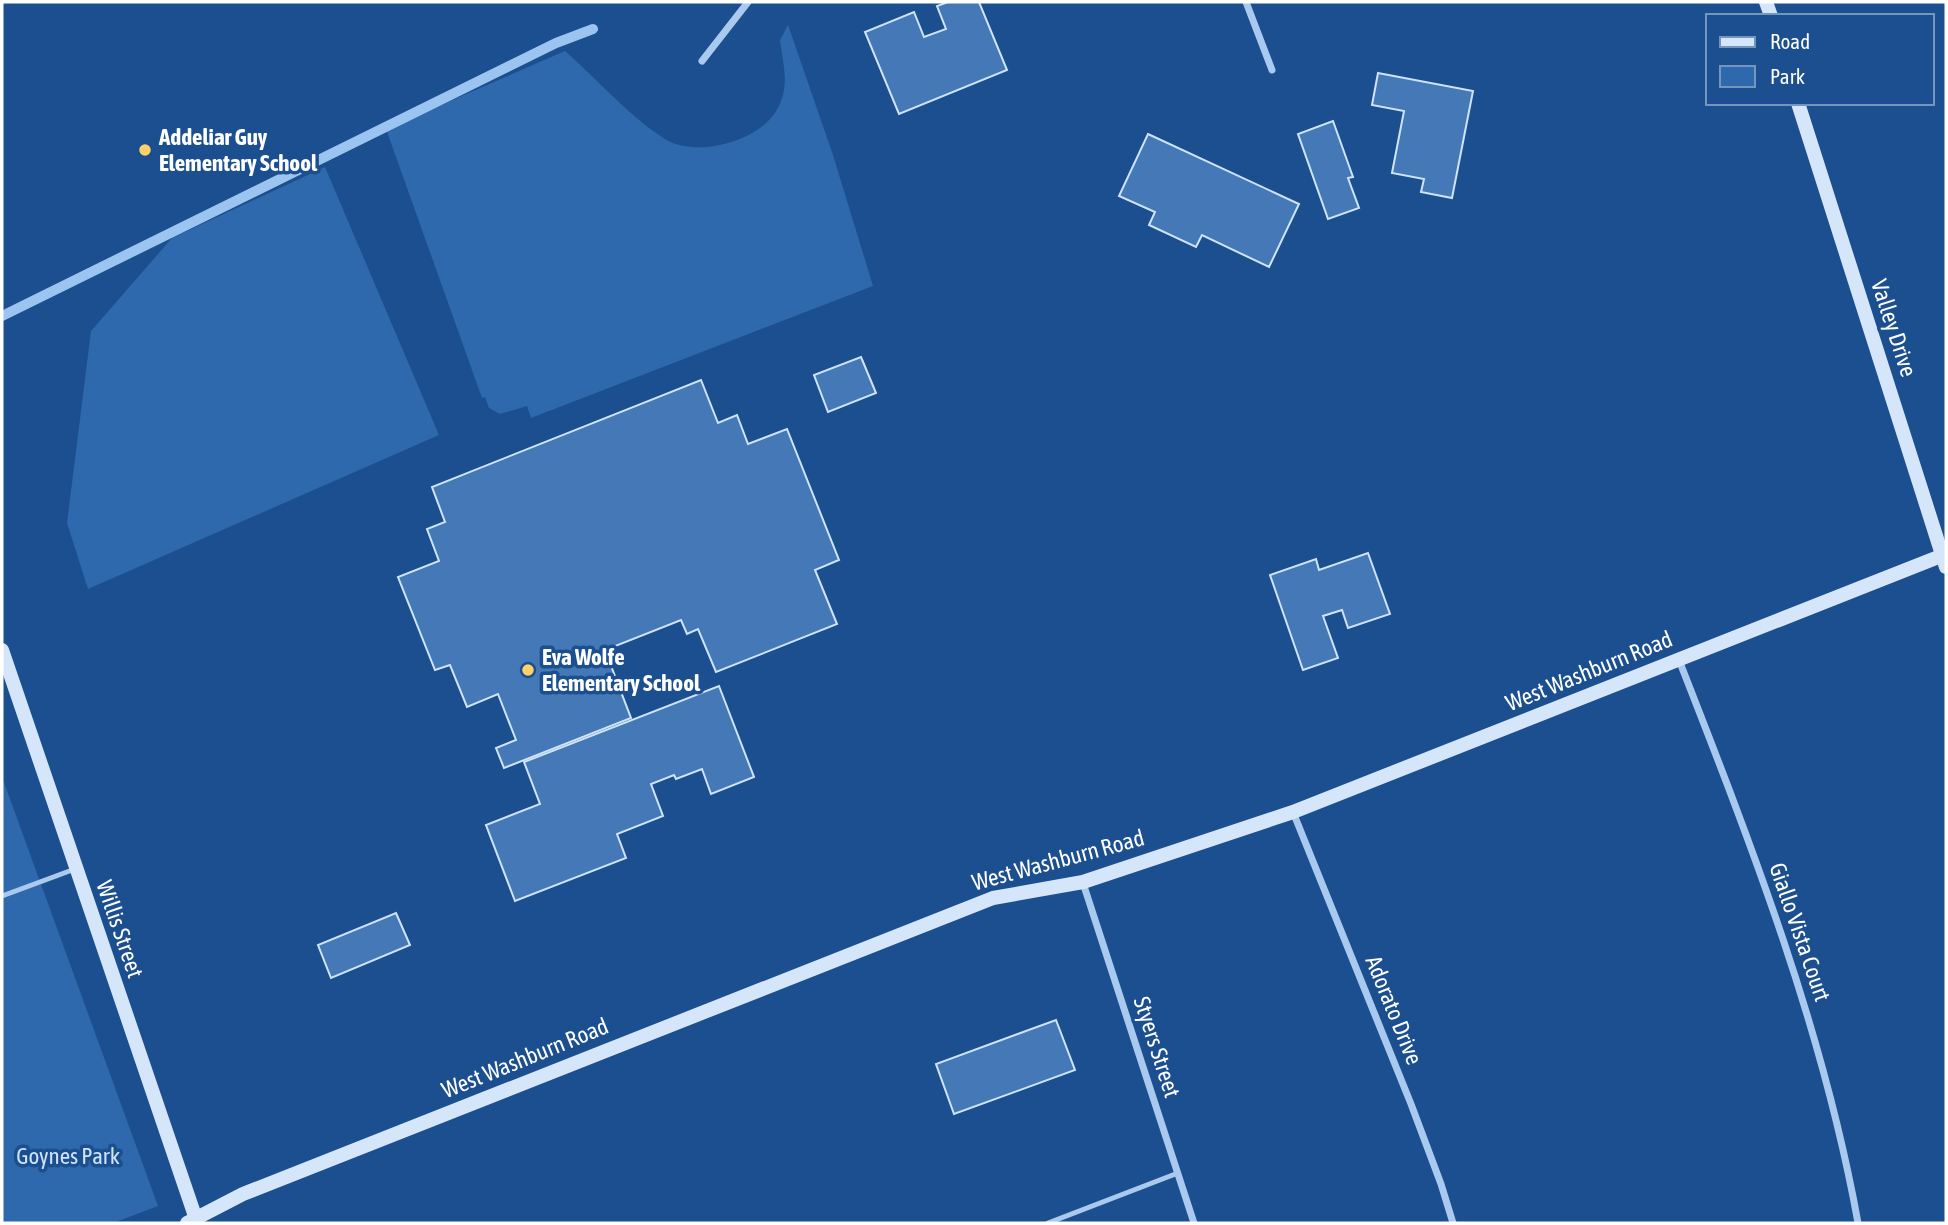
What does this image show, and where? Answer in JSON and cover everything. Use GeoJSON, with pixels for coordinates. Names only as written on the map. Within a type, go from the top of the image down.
{"type":"FeatureCollection","features":[{"type":"Feature","properties":{"kind":"street"},"geometry":{"type":"LineString","coordinates":[[702,61],[748,2]]}},
{"type":"Feature","properties":{"kind":"street"},"geometry":{"type":"LineString","coordinates":[[1247,2],[1272,70]]}},
{"type":"Feature","properties":{"kind":"street","name":"Valley Drive"},"geometry":{"type":"LineString","coordinates":[[1799,105],[1945,559]]}},
{"type":"Feature","properties":{"kind":"street","name":"West Washburn Road"},"geometry":{"type":"LineString","coordinates":[[194,1222],[243,1194],[993,898],[1083,882],[1293,812],[1945,559]]}},
{"type":"Feature","properties":{"kind":"street","name":"Willis Street"},"geometry":{"type":"LineString","coordinates":[[2,650],[194,1222]]}},
{"type":"Feature","properties":{"kind":"street","name":"Giallo Vista Court"},"geometry":{"type":"LineString","coordinates":[[1679,660],[1763,881],[1805,1003],[1845,1156],[1857,1223]]}},
{"type":"Feature","properties":{"kind":"street","name":"Adorato Drive"},"geometry":{"type":"LineString","coordinates":[[1293,812],[1411,1104],[1453,1223]]}},
{"type":"Feature","properties":{"kind":"street","name":"Styers Street"},"geometry":{"type":"LineString","coordinates":[[1083,882],[1194,1223]]}},
{"type":"Feature","properties":{"kind":"lane"},"geometry":{"type":"LineString","coordinates":[[2,896],[75,869]]}},
{"type":"Feature","properties":{"kind":"lane"},"geometry":{"type":"LineString","coordinates":[[1048,1223],[1178,1173]]}},
{"type":"Feature","properties":{"kind":"green space"},"geometry":{"type":"Polygon","coordinates":[[[788,25],[833,155],[873,286],[531,418],[527,406],[500,414],[489,408],[485,397],[482,398],[386,129],[565,51],[627,109],[665,139],[678,145],[694,147],[727,143],[758,130],[770,120],[778,108],[785,83],[780,40],[788,25]]]}},
{"type":"Feature","properties":{"kind":"green space"},"geometry":{"type":"Polygon","coordinates":[[[325,167],[439,435],[88,589],[67,523],[91,331],[172,238],[325,167]]]}},
{"type":"Feature","properties":{"kind":"green space","name":"Goynes Park"},"geometry":{"type":"Polygon","coordinates":[[[2,777],[158,1206],[113,1223],[2,1223],[2,777]]]}},
{"type":"Feature","properties":{"kind":"building"},"geometry":{"type":"Polygon","coordinates":[[[948,2],[979,2],[1007,70],[899,114],[865,32],[914,12],[924,37],[946,29],[937,6],[948,2]]]}},
{"type":"Feature","properties":{"kind":"building"},"geometry":{"type":"Polygon","coordinates":[[[1378,73],[1473,91],[1452,198],[1421,192],[1424,179],[1392,173],[1404,111],[1372,105],[1378,73]]]}},
{"type":"Feature","properties":{"kind":"building"},"geometry":{"type":"Polygon","coordinates":[[[1333,121],[1353,177],[1348,178],[1359,208],[1328,219],[1298,134],[1333,121]]]}},
{"type":"Feature","properties":{"kind":"building"},"geometry":{"type":"Polygon","coordinates":[[[1148,134],[1299,204],[1269,267],[1202,235],[1196,247],[1149,225],[1155,212],[1119,196],[1148,134]]]}},
{"type":"Feature","properties":{"kind":"building"},"geometry":{"type":"Polygon","coordinates":[[[861,357],[876,393],[828,412],[814,375],[861,357]]]}},
{"type":"Feature","properties":{"kind":"building"},"geometry":{"type":"Polygon","coordinates":[[[701,380],[718,423],[737,415],[748,444],[787,429],[839,560],[815,570],[837,624],[716,672],[698,629],[687,634],[681,620],[605,650],[631,718],[504,768],[496,748],[516,740],[498,694],[467,707],[450,665],[435,670],[398,577],[439,561],[427,529],[445,522],[432,487],[701,380]]]}},
{"type":"Feature","properties":{"kind":"building"},"geometry":{"type":"Polygon","coordinates":[[[1368,553],[1390,614],[1348,628],[1342,610],[1323,616],[1338,658],[1303,670],[1270,575],[1316,559],[1319,570],[1368,553]]]}},
{"type":"Feature","properties":{"kind":"building"},"geometry":{"type":"Polygon","coordinates":[[[719,686],[754,777],[711,794],[702,769],[676,779],[674,775],[651,784],[663,816],[617,834],[626,858],[515,901],[486,825],[540,804],[524,762],[719,686]]]}},
{"type":"Feature","properties":{"kind":"building"},"geometry":{"type":"Polygon","coordinates":[[[396,913],[410,945],[331,978],[318,945],[396,913]]]}},
{"type":"Feature","properties":{"kind":"building"},"geometry":{"type":"Polygon","coordinates":[[[1056,1020],[1075,1070],[954,1114],[936,1064],[1056,1020]]]}},
{"type":"Feature","properties":{"kind":"waterway"},"geometry":{"type":"LineString","coordinates":[[2,316],[556,43],[593,29]]}},
{"type":"Feature","properties":{"kind":"place","name":"Addeliar Guy Elementary School"},"geometry":{"type":"Point","coordinates":[145,150]}},
{"type":"Feature","properties":{"kind":"place","name":"Eva Wolfe Elementary School"},"geometry":{"type":"Point","coordinates":[528,670]}}]}
